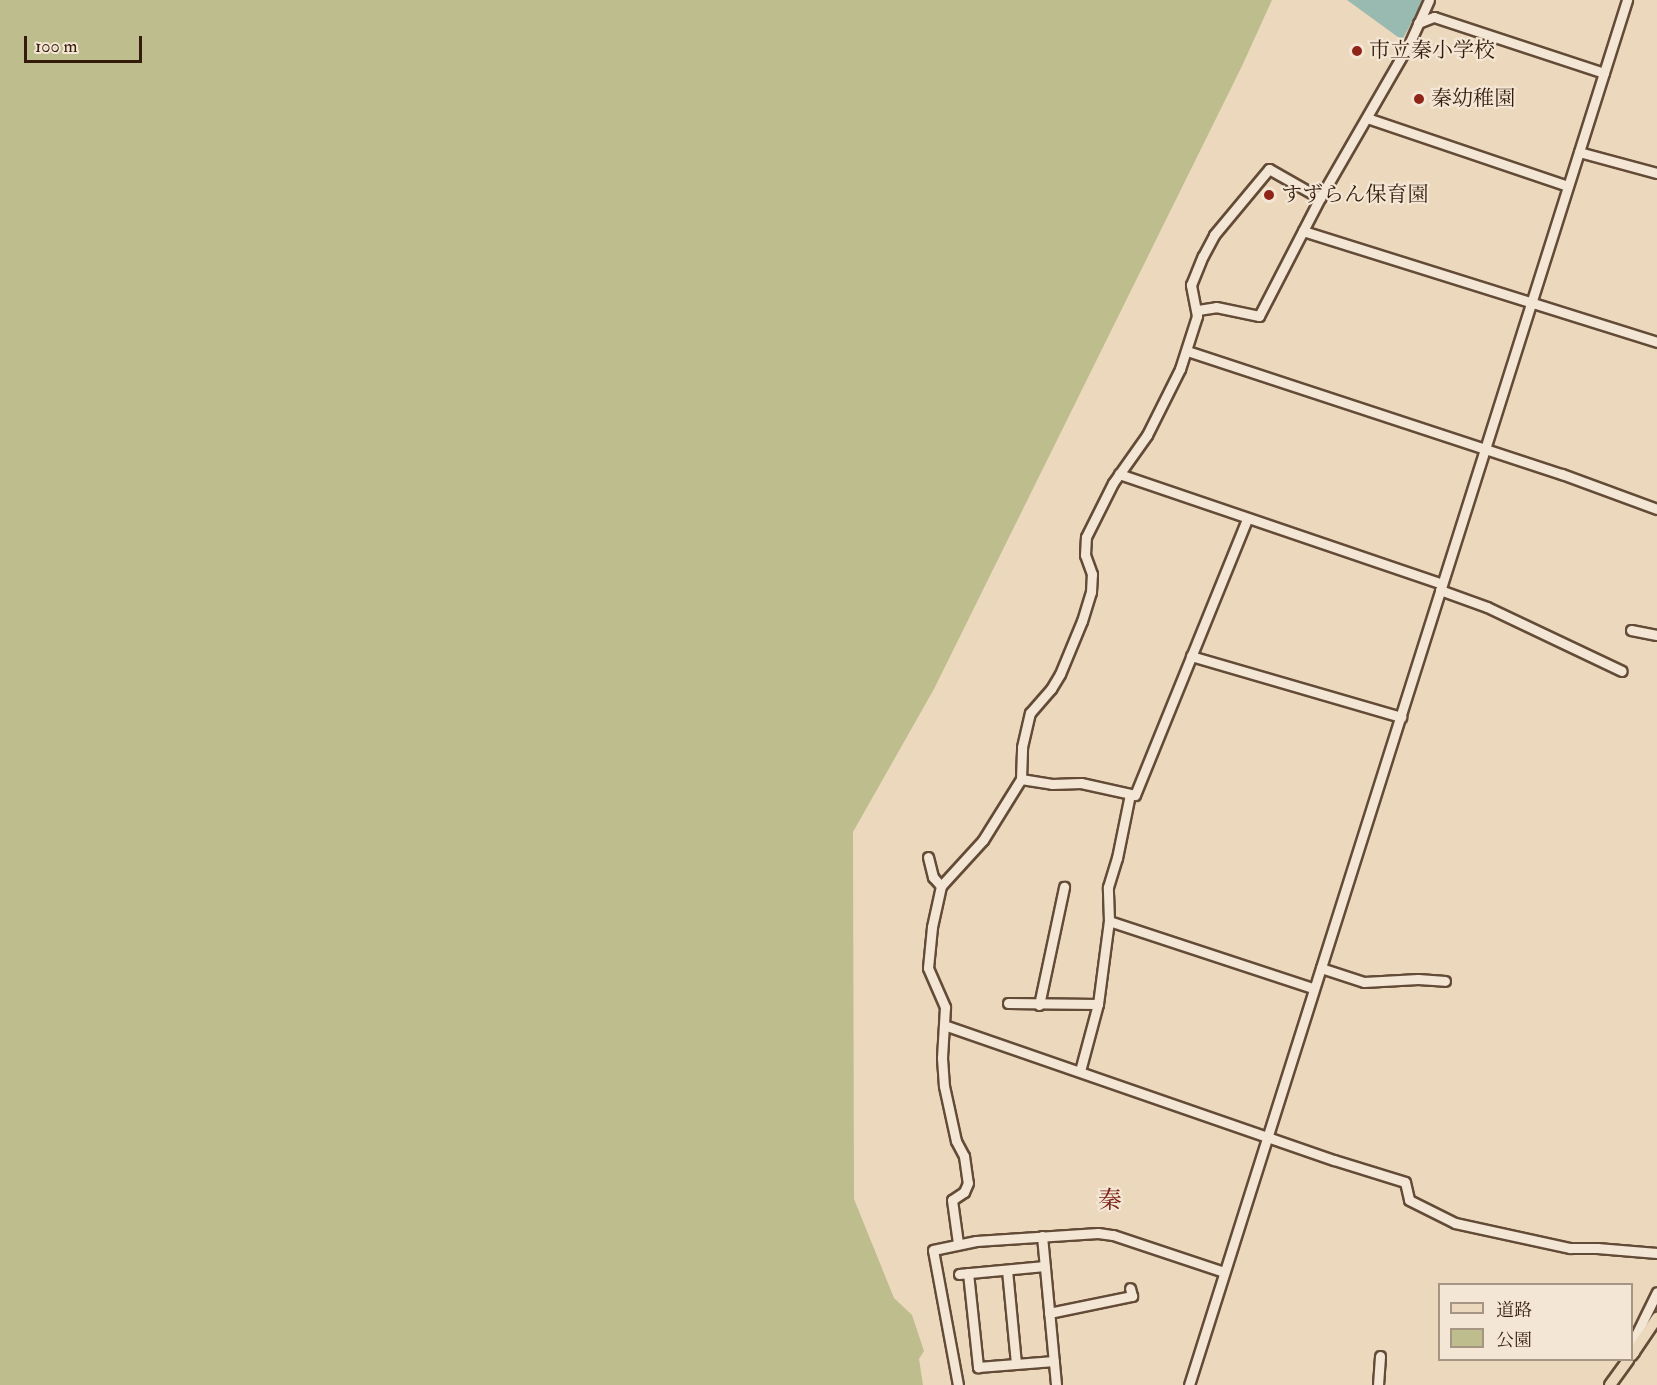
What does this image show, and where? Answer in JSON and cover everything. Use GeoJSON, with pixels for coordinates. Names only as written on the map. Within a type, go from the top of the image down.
{"type":"FeatureCollection","features":[{"type":"Feature","properties":{"kind":"main road"},"geometry":{"type":"LineString","coordinates":[[1633,1352],[1657,1318]]}},
{"type":"Feature","properties":{"kind":"main road"},"geometry":{"type":"LineString","coordinates":[[1610,1385],[1627,1361]]}},
{"type":"Feature","properties":{"kind":"street"},"geometry":{"type":"LineString","coordinates":[[1198,310],[1216,307],[1258,316],[1320,198],[1367,118],[1430,0]]}},
{"type":"Feature","properties":{"kind":"street"},"geometry":{"type":"LineString","coordinates":[[1189,1385],[1628,0]]}},
{"type":"Feature","properties":{"kind":"street"},"geometry":{"type":"LineString","coordinates":[[1418,23],[1434,17],[1604,73]]}},
{"type":"Feature","properties":{"kind":"street"},"geometry":{"type":"LineString","coordinates":[[1367,118],[1568,186]]}},
{"type":"Feature","properties":{"kind":"street"},"geometry":{"type":"LineString","coordinates":[[1579,152],[1657,173]]}},
{"type":"Feature","properties":{"kind":"street"},"geometry":{"type":"LineString","coordinates":[[958,1242],[952,1200],[963,1192],[968,1183],[964,1156],[956,1141],[944,1086],[945,1007],[928,968],[932,927],[941,886],[961,867],[983,840],[1021,779],[1022,747],[1030,713],[1051,689],[1060,674],[1082,621],[1090,592],[1092,574],[1085,555],[1086,537],[1119,474],[1151,427],[1187,351],[1198,310],[1191,285],[1214,235],[1261,175],[1269,169],[1320,198]]}},
{"type":"Feature","properties":{"kind":"street"},"geometry":{"type":"LineString","coordinates":[[1303,231],[1657,342]]}},
{"type":"Feature","properties":{"kind":"street"},"geometry":{"type":"LineString","coordinates":[[1187,351],[1485,449],[1657,509]]}},
{"type":"Feature","properties":{"kind":"street"},"geometry":{"type":"LineString","coordinates":[[1119,474],[1441,587],[1622,671]]}},
{"type":"Feature","properties":{"kind":"street"},"geometry":{"type":"LineString","coordinates":[[1021,779],[1052,784],[1081,783],[1135,795],[1247,519]]}},
{"type":"Feature","properties":{"kind":"street"},"geometry":{"type":"LineString","coordinates":[[1631,630],[1657,635]]}},
{"type":"Feature","properties":{"kind":"street"},"geometry":{"type":"LineString","coordinates":[[1191,656],[1401,717]]}},
{"type":"Feature","properties":{"kind":"street"},"geometry":{"type":"LineString","coordinates":[[1080,1071],[1098,1004],[1108,921],[1108,887],[1117,858],[1130,794]]}},
{"type":"Feature","properties":{"kind":"street"},"geometry":{"type":"LineString","coordinates":[[928,857],[933,877],[941,886]]}},
{"type":"Feature","properties":{"kind":"street"},"geometry":{"type":"LineString","coordinates":[[1039,1005],[1064,887]]}},
{"type":"Feature","properties":{"kind":"street"},"geometry":{"type":"LineString","coordinates":[[1108,921],[1313,988]]}},
{"type":"Feature","properties":{"kind":"street"},"geometry":{"type":"LineString","coordinates":[[1321,968],[1364,982],[1418,979],[1445,981]]}},
{"type":"Feature","properties":{"kind":"street"},"geometry":{"type":"LineString","coordinates":[[1008,1003],[1098,1004]]}},
{"type":"Feature","properties":{"kind":"street"},"geometry":{"type":"LineString","coordinates":[[944,1025],[1268,1135],[1334,1160],[1405,1182],[1409,1200],[1455,1223],[1562,1247],[1657,1253]]}},
{"type":"Feature","properties":{"kind":"street"},"geometry":{"type":"LineString","coordinates":[[958,1385],[933,1250],[958,1242],[1098,1233],[1113,1235],[1224,1272]]}},
{"type":"Feature","properties":{"kind":"street"},"geometry":{"type":"LineString","coordinates":[[1042,1236],[1056,1385]]}},
{"type":"Feature","properties":{"kind":"street"},"geometry":{"type":"LineString","coordinates":[[1045,1266],[964,1274],[978,1367],[1054,1361]]}},
{"type":"Feature","properties":{"kind":"street"},"geometry":{"type":"LineString","coordinates":[[1007,1270],[1016,1364]]}},
{"type":"Feature","properties":{"kind":"street"},"geometry":{"type":"LineString","coordinates":[[1049,1313],[1132,1296],[1130,1288]]}},
{"type":"Feature","properties":{"kind":"street"},"geometry":{"type":"LineString","coordinates":[[1633,1344],[1657,1292]]}},
{"type":"Feature","properties":{"kind":"street"},"geometry":{"type":"LineString","coordinates":[[1378,1385],[1380,1356]]}},
{"type":"Feature","properties":{"kind":"green space"},"geometry":{"type":"Polygon","coordinates":[[[0,0],[1272,0],[1242,66],[934,689],[853,832],[854,1199],[894,1298],[912,1315],[924,1351],[919,1359],[923,1385],[0,1385],[0,0]]]}},
{"type":"Feature","properties":{"kind":"water"},"geometry":{"type":"Polygon","coordinates":[[[1347,0],[1424,0],[1402,40],[1347,0]]]}},
{"type":"Feature","properties":{"kind":"place","name":"市立秦小学校"},"geometry":{"type":"Point","coordinates":[1357,51]}},
{"type":"Feature","properties":{"kind":"place","name":"秦幼稚園"},"geometry":{"type":"Point","coordinates":[1419,99]}},
{"type":"Feature","properties":{"kind":"place","name":"すずらん保育園"},"geometry":{"type":"Point","coordinates":[1269,195]}},
{"type":"Feature","properties":{"kind":"district","name":"秦"},"geometry":{"type":"Point","coordinates":[1110,1201]}}]}
